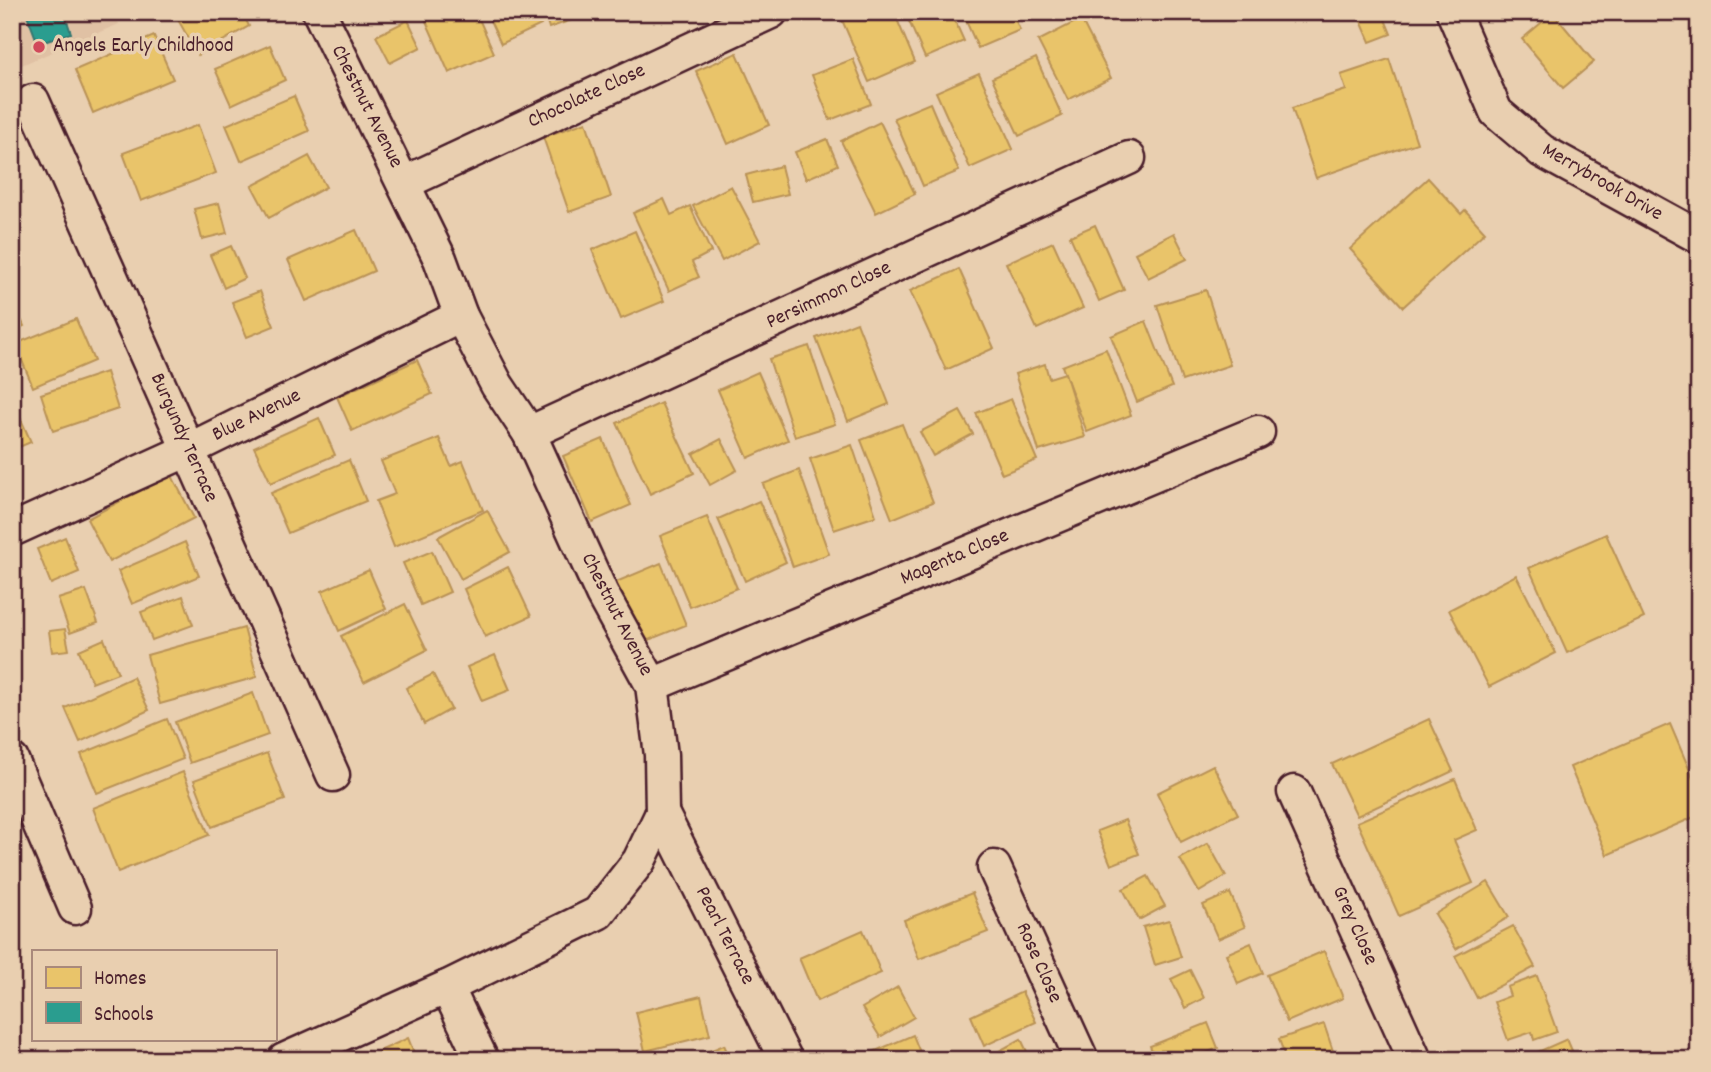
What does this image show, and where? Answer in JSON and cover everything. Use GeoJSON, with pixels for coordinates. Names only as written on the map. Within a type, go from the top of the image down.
{"type":"FeatureCollection","features":[{"type":"Feature","properties":{"kind":"street","name":"Chestnut Avenue"},"geometry":{"type":"LineString","coordinates":[[284,1060],[447,988],[598,912],[639,861],[662,813],[661,755],[652,685],[602,594],[529,433],[497,385],[461,316],[440,259],[319,12]]}},
{"type":"Feature","properties":{"kind":"street","name":"Chocolate Close"},"geometry":{"type":"LineString","coordinates":[[404,183],[771,12]]}},
{"type":"Feature","properties":{"kind":"street","name":"Merrybrook Drive"},"geometry":{"type":"LineString","coordinates":[[1453,12],[1496,112],[1542,151],[1699,237]]}},
{"type":"Feature","properties":{"kind":"street","name":"Burgundy Terrace"},"geometry":{"type":"LineString","coordinates":[[33,101],[333,775]]}},
{"type":"Feature","properties":{"kind":"street","name":"Persimmon Close"},"geometry":{"type":"LineString","coordinates":[[529,433],[1129,158]]}},
{"type":"Feature","properties":{"kind":"street","name":"Blue Avenue"},"geometry":{"type":"LineString","coordinates":[[12,530],[188,450],[461,316]]}},
{"type":"Feature","properties":{"kind":"street","name":"Magenta Close"},"geometry":{"type":"LineString","coordinates":[[652,685],[1258,432]]}},
{"type":"Feature","properties":{"kind":"street"},"geometry":{"type":"LineString","coordinates":[[12,760],[75,908]]}},
{"type":"Feature","properties":{"kind":"street","name":"Grey Close"},"geometry":{"type":"LineString","coordinates":[[1294,792],[1415,1060]]}},
{"type":"Feature","properties":{"kind":"street","name":"Pearl Terrace"},"geometry":{"type":"LineString","coordinates":[[662,813],[786,1060]]}},
{"type":"Feature","properties":{"kind":"street","name":"Rose Close"},"geometry":{"type":"LineString","coordinates":[[994,867],[1082,1060]]}},
{"type":"Feature","properties":{"kind":"street"},"geometry":{"type":"LineString","coordinates":[[447,988],[481,1060]]}},
{"type":"Feature","properties":{"kind":"shaded area","name":"Angels Early Childhood"},"geometry":{"type":"Polygon","coordinates":[[[12,12],[114,12],[119,24],[12,69],[12,12]]]}},
{"type":"Feature","properties":{"kind":"building: Homes"},"geometry":{"type":"Polygon","coordinates":[[[188,12],[242,12],[249,26],[198,55],[177,18],[188,12]]]}},
{"type":"Feature","properties":{"kind":"building: Homes"},"geometry":{"type":"Polygon","coordinates":[[[422,12],[476,12],[494,53],[449,73],[422,12]]]}},
{"type":"Feature","properties":{"kind":"building: Homes"},"geometry":{"type":"Polygon","coordinates":[[[486,12],[535,12],[541,25],[501,44],[486,12]]]}},
{"type":"Feature","properties":{"kind":"building: Homes"},"geometry":{"type":"Polygon","coordinates":[[[544,12],[594,12],[549,28],[544,12]]]}},
{"type":"Feature","properties":{"kind":"building: Homes"},"geometry":{"type":"Polygon","coordinates":[[[861,12],[894,12],[915,62],[869,82],[842,20],[861,12]]]}},
{"type":"Feature","properties":{"kind":"building: Homes"},"geometry":{"type":"Polygon","coordinates":[[[905,12],[951,12],[964,41],[925,58],[905,12]]]}},
{"type":"Feature","properties":{"kind":"building: Homes"},"geometry":{"type":"Polygon","coordinates":[[[962,12],[1012,12],[1020,30],[978,48],[962,12]]]}},
{"type":"Feature","properties":{"kind":"building: Homes"},"geometry":{"type":"Polygon","coordinates":[[[1382,12],[1391,34],[1370,42],[1358,14],[1382,12]]]}},
{"type":"Feature","properties":{"kind":"building: Homes"},"geometry":{"type":"Polygon","coordinates":[[[1553,13],[1594,62],[1563,88],[1522,39],[1553,13]]]}},
{"type":"Feature","properties":{"kind":"building: Homes"},"geometry":{"type":"Polygon","coordinates":[[[1081,19],[1111,78],[1068,100],[1038,41],[1081,19]]]}},
{"type":"Feature","properties":{"kind":"building: Homes"},"geometry":{"type":"Polygon","coordinates":[[[408,20],[421,47],[390,63],[376,36],[408,20]]]}},
{"type":"Feature","properties":{"kind":"building: Homes"},"geometry":{"type":"Polygon","coordinates":[[[154,36],[173,79],[93,113],[75,70],[154,36]]]}},
{"type":"Feature","properties":{"kind":"building: Homes"},"geometry":{"type":"Polygon","coordinates":[[[270,45],[285,80],[231,105],[215,69],[270,45]]]}},
{"type":"Feature","properties":{"kind":"building: Homes"},"geometry":{"type":"Polygon","coordinates":[[[737,53],[769,125],[728,144],[696,71],[737,53]]]}},
{"type":"Feature","properties":{"kind":"building: Homes"},"geometry":{"type":"Polygon","coordinates":[[[1036,58],[1062,116],[1019,136],[992,78],[1036,58]]]}},
{"type":"Feature","properties":{"kind":"building: Homes"},"geometry":{"type":"Polygon","coordinates":[[[853,59],[871,104],[830,120],[812,75],[853,59]]]}},
{"type":"Feature","properties":{"kind":"building: Homes"},"geometry":{"type":"Polygon","coordinates":[[[1389,59],[1417,143],[1316,178],[1292,108],[1346,90],[1341,75],[1389,59]]]}},
{"type":"Feature","properties":{"kind":"building: Homes"},"geometry":{"type":"Polygon","coordinates":[[[979,73],[1013,149],[970,168],[936,92],[979,73]]]}},
{"type":"Feature","properties":{"kind":"building: Homes"},"geometry":{"type":"Polygon","coordinates":[[[294,96],[309,131],[241,161],[226,125],[294,96]]]}},
{"type":"Feature","properties":{"kind":"building: Homes"},"geometry":{"type":"Polygon","coordinates":[[[930,103],[959,171],[923,186],[894,118],[930,103]]]}},
{"type":"Feature","properties":{"kind":"building: Homes"},"geometry":{"type":"Polygon","coordinates":[[[586,122],[611,197],[569,212],[543,137],[586,122]]]}},
{"type":"Feature","properties":{"kind":"building: Homes"},"geometry":{"type":"Polygon","coordinates":[[[880,122],[915,194],[876,213],[841,141],[880,122]]]}},
{"type":"Feature","properties":{"kind":"building: Homes"},"geometry":{"type":"Polygon","coordinates":[[[198,125],[216,173],[141,201],[123,153],[198,125]]]}},
{"type":"Feature","properties":{"kind":"building: Homes"},"geometry":{"type":"Polygon","coordinates":[[[827,139],[838,165],[806,179],[795,152],[827,139]]]}},
{"type":"Feature","properties":{"kind":"building: Homes"},"geometry":{"type":"Polygon","coordinates":[[[309,156],[326,187],[269,218],[252,186],[309,156]]]}},
{"type":"Feature","properties":{"kind":"building: Homes"},"geometry":{"type":"Polygon","coordinates":[[[781,166],[788,194],[753,202],[746,175],[781,166]]]}},
{"type":"Feature","properties":{"kind":"building: Homes"},"geometry":{"type":"Polygon","coordinates":[[[1428,178],[1461,214],[1465,210],[1485,232],[1403,307],[1350,249],[1428,178]]]}},
{"type":"Feature","properties":{"kind":"building: Homes"},"geometry":{"type":"Polygon","coordinates":[[[731,186],[760,241],[722,261],[693,206],[731,186]]]}},
{"type":"Feature","properties":{"kind":"building: Homes"},"geometry":{"type":"Polygon","coordinates":[[[664,199],[671,215],[690,206],[711,252],[692,262],[699,277],[669,291],[633,213],[664,199]]]}},
{"type":"Feature","properties":{"kind":"building: Homes"},"geometry":{"type":"Polygon","coordinates":[[[219,203],[227,233],[202,239],[194,209],[219,203]]]}},
{"type":"Feature","properties":{"kind":"building: Homes"},"geometry":{"type":"Polygon","coordinates":[[[1095,225],[1124,290],[1099,301],[1070,236],[1095,225]]]}},
{"type":"Feature","properties":{"kind":"building: Homes"},"geometry":{"type":"Polygon","coordinates":[[[356,230],[374,271],[306,301],[288,260],[356,230]]]}},
{"type":"Feature","properties":{"kind":"building: Homes"},"geometry":{"type":"Polygon","coordinates":[[[635,231],[664,301],[621,319],[592,250],[635,231]]]}},
{"type":"Feature","properties":{"kind":"building: Homes"},"geometry":{"type":"Polygon","coordinates":[[[1174,233],[1187,259],[1148,278],[1135,253],[1174,233]]]}},
{"type":"Feature","properties":{"kind":"building: Homes"},"geometry":{"type":"Polygon","coordinates":[[[1053,242],[1083,308],[1037,329],[1006,263],[1053,242]]]}},
{"type":"Feature","properties":{"kind":"building: Homes"},"geometry":{"type":"Polygon","coordinates":[[[231,246],[245,278],[224,288],[210,255],[231,246]]]}},
{"type":"Feature","properties":{"kind":"building: Homes"},"geometry":{"type":"Polygon","coordinates":[[[959,269],[994,348],[946,370],[910,291],[959,269]]]}},
{"type":"Feature","properties":{"kind":"building: Homes"},"geometry":{"type":"Polygon","coordinates":[[[1206,290],[1230,365],[1182,381],[1157,305],[1206,290]]]}},
{"type":"Feature","properties":{"kind":"building: Homes"},"geometry":{"type":"Polygon","coordinates":[[[260,291],[274,326],[247,337],[232,302],[260,291]]]}},
{"type":"Feature","properties":{"kind":"building: Homes"},"geometry":{"type":"Polygon","coordinates":[[[12,299],[24,326],[12,331],[12,299]]]}},
{"type":"Feature","properties":{"kind":"building: Homes"},"geometry":{"type":"Polygon","coordinates":[[[76,319],[94,361],[33,387],[15,344],[76,319]]]}},
{"type":"Feature","properties":{"kind":"building: Homes"},"geometry":{"type":"Polygon","coordinates":[[[1146,321],[1172,387],[1137,402],[1111,336],[1146,321]]]}},
{"type":"Feature","properties":{"kind":"building: Homes"},"geometry":{"type":"Polygon","coordinates":[[[857,322],[889,404],[848,421],[816,338],[857,322]]]}},
{"type":"Feature","properties":{"kind":"building: Homes"},"geometry":{"type":"Polygon","coordinates":[[[809,346],[835,424],[795,437],[769,359],[809,346]]]}},
{"type":"Feature","properties":{"kind":"building: Homes"},"geometry":{"type":"Polygon","coordinates":[[[1106,349],[1131,415],[1087,432],[1062,366],[1106,349]]]}},
{"type":"Feature","properties":{"kind":"building: Homes"},"geometry":{"type":"Polygon","coordinates":[[[417,360],[432,394],[352,431],[337,397],[417,360]]]}},
{"type":"Feature","properties":{"kind":"building: Homes"},"geometry":{"type":"Polygon","coordinates":[[[1045,364],[1049,378],[1065,373],[1085,437],[1039,451],[1015,374],[1045,364]]]}},
{"type":"Feature","properties":{"kind":"building: Homes"},"geometry":{"type":"Polygon","coordinates":[[[106,372],[118,409],[53,431],[41,394],[106,372]]]}},
{"type":"Feature","properties":{"kind":"building: Homes"},"geometry":{"type":"Polygon","coordinates":[[[758,372],[788,440],[748,458],[718,390],[758,372]]]}},
{"type":"Feature","properties":{"kind":"building: Homes"},"geometry":{"type":"Polygon","coordinates":[[[12,399],[31,442],[12,450],[12,399]]]}},
{"type":"Feature","properties":{"kind":"building: Homes"},"geometry":{"type":"Polygon","coordinates":[[[1011,399],[1037,460],[1002,474],[976,413],[1011,399]]]}},
{"type":"Feature","properties":{"kind":"building: Homes"},"geometry":{"type":"Polygon","coordinates":[[[661,403],[694,473],[650,494],[617,423],[661,403]]]}},
{"type":"Feature","properties":{"kind":"building: Homes"},"geometry":{"type":"Polygon","coordinates":[[[960,411],[973,434],[933,456],[920,432],[960,411]]]}},
{"type":"Feature","properties":{"kind":"building: Homes"},"geometry":{"type":"Polygon","coordinates":[[[319,418],[335,455],[271,483],[254,447],[319,418]]]}},
{"type":"Feature","properties":{"kind":"building: Homes"},"geometry":{"type":"Polygon","coordinates":[[[902,424],[933,502],[892,519],[861,440],[902,424]]]}},
{"type":"Feature","properties":{"kind":"building: Homes"},"geometry":{"type":"Polygon","coordinates":[[[439,438],[451,466],[463,461],[483,510],[394,547],[376,501],[395,494],[381,461],[439,438]]]}},
{"type":"Feature","properties":{"kind":"building: Homes"},"geometry":{"type":"Polygon","coordinates":[[[603,439],[631,505],[592,522],[563,456],[603,439]]]}},
{"type":"Feature","properties":{"kind":"building: Homes"},"geometry":{"type":"Polygon","coordinates":[[[721,439],[737,470],[710,485],[693,454],[721,439]]]}},
{"type":"Feature","properties":{"kind":"building: Homes"},"geometry":{"type":"Polygon","coordinates":[[[852,445],[876,516],[834,530],[810,459],[852,445]]]}},
{"type":"Feature","properties":{"kind":"building: Homes"},"geometry":{"type":"Polygon","coordinates":[[[349,460],[366,501],[288,533],[271,493],[349,460]]]}},
{"type":"Feature","properties":{"kind":"building: Homes"},"geometry":{"type":"Polygon","coordinates":[[[799,470],[829,554],[793,567],[763,484],[799,470]]]}},
{"type":"Feature","properties":{"kind":"building: Homes"},"geometry":{"type":"Polygon","coordinates":[[[171,474],[194,518],[109,562],[87,519],[171,474]]]}},
{"type":"Feature","properties":{"kind":"building: Homes"},"geometry":{"type":"Polygon","coordinates":[[[759,501],[786,562],[745,581],[718,519],[759,501]]]}},
{"type":"Feature","properties":{"kind":"building: Homes"},"geometry":{"type":"Polygon","coordinates":[[[487,510],[510,552],[461,579],[438,537],[487,510]]]}},
{"type":"Feature","properties":{"kind":"building: Homes"},"geometry":{"type":"Polygon","coordinates":[[[707,517],[737,588],[690,607],[660,536],[707,517]]]}},
{"type":"Feature","properties":{"kind":"building: Homes"},"geometry":{"type":"Polygon","coordinates":[[[1606,534],[1644,618],[1567,653],[1529,568],[1606,534]]]}},
{"type":"Feature","properties":{"kind":"building: Homes"},"geometry":{"type":"Polygon","coordinates":[[[65,537],[79,572],[51,584],[37,549],[65,537]]]}},
{"type":"Feature","properties":{"kind":"building: Homes"},"geometry":{"type":"Polygon","coordinates":[[[185,542],[199,576],[132,604],[118,571],[185,542]]]}},
{"type":"Feature","properties":{"kind":"building: Homes"},"geometry":{"type":"Polygon","coordinates":[[[432,551],[450,592],[421,605],[403,563],[432,551]]]}},
{"type":"Feature","properties":{"kind":"building: Homes"},"geometry":{"type":"Polygon","coordinates":[[[661,563],[686,625],[641,643],[616,582],[661,563]]]}},
{"type":"Feature","properties":{"kind":"building: Homes"},"geometry":{"type":"Polygon","coordinates":[[[508,567],[531,616],[485,637],[464,589],[508,567]]]}},
{"type":"Feature","properties":{"kind":"building: Homes"},"geometry":{"type":"Polygon","coordinates":[[[369,570],[386,609],[339,631],[322,591],[369,570]]]}},
{"type":"Feature","properties":{"kind":"building: Homes"},"geometry":{"type":"Polygon","coordinates":[[[1516,575],[1556,653],[1489,687],[1449,610],[1516,575]]]}},
{"type":"Feature","properties":{"kind":"building: Homes"},"geometry":{"type":"Polygon","coordinates":[[[86,590],[98,623],[70,633],[58,599],[86,590]]]}},
{"type":"Feature","properties":{"kind":"building: Homes"},"geometry":{"type":"Polygon","coordinates":[[[183,596],[193,625],[152,640],[141,612],[183,596]]]}},
{"type":"Feature","properties":{"kind":"building: Homes"},"geometry":{"type":"Polygon","coordinates":[[[405,604],[427,650],[364,682],[341,636],[405,604]]]}},
{"type":"Feature","properties":{"kind":"building: Homes"},"geometry":{"type":"Polygon","coordinates":[[[244,628],[257,677],[160,704],[147,655],[244,628]]]}},
{"type":"Feature","properties":{"kind":"building: Homes"},"geometry":{"type":"Polygon","coordinates":[[[65,629],[69,650],[52,652],[49,631],[65,629]]]}},
{"type":"Feature","properties":{"kind":"building: Homes"},"geometry":{"type":"Polygon","coordinates":[[[104,639],[118,673],[92,683],[79,650],[104,639]]]}},
{"type":"Feature","properties":{"kind":"building: Homes"},"geometry":{"type":"Polygon","coordinates":[[[495,655],[510,690],[482,701],[467,667],[495,655]]]}},
{"type":"Feature","properties":{"kind":"building: Homes"},"geometry":{"type":"Polygon","coordinates":[[[433,674],[451,709],[424,724],[406,688],[433,674]]]}},
{"type":"Feature","properties":{"kind":"building: Homes"},"geometry":{"type":"Polygon","coordinates":[[[133,677],[149,710],[80,742],[65,708],[133,677]]]}},
{"type":"Feature","properties":{"kind":"building: Homes"},"geometry":{"type":"Polygon","coordinates":[[[253,693],[268,735],[190,763],[175,722],[253,693]]]}},
{"type":"Feature","properties":{"kind":"building: Homes"},"geometry":{"type":"Polygon","coordinates":[[[167,719],[183,759],[97,793],[81,754],[167,719]]]}},
{"type":"Feature","properties":{"kind":"building: Homes"},"geometry":{"type":"Polygon","coordinates":[[[1429,719],[1453,771],[1357,816],[1332,764],[1429,719]]]}},
{"type":"Feature","properties":{"kind":"building: Homes"},"geometry":{"type":"Polygon","coordinates":[[[1670,724],[1699,792],[1699,815],[1607,855],[1570,767],[1670,724]]]}},
{"type":"Feature","properties":{"kind":"building: Homes"},"geometry":{"type":"Polygon","coordinates":[[[267,753],[285,800],[212,827],[194,780],[267,753]]]}},
{"type":"Feature","properties":{"kind":"building: Homes"},"geometry":{"type":"Polygon","coordinates":[[[1213,765],[1238,814],[1181,842],[1157,793],[1213,765]]]}},
{"type":"Feature","properties":{"kind":"building: Homes"},"geometry":{"type":"Polygon","coordinates":[[[183,772],[209,835],[118,872],[93,808],[183,772]]]}},
{"type":"Feature","properties":{"kind":"building: Homes"},"geometry":{"type":"Polygon","coordinates":[[[1455,779],[1477,830],[1454,840],[1473,883],[1399,916],[1357,822],[1455,779]]]}},
{"type":"Feature","properties":{"kind":"building: Homes"},"geometry":{"type":"Polygon","coordinates":[[[1125,820],[1139,854],[1111,865],[1097,831],[1125,820]]]}},
{"type":"Feature","properties":{"kind":"building: Homes"},"geometry":{"type":"Polygon","coordinates":[[[1208,843],[1226,876],[1199,892],[1180,859],[1208,843]]]}},
{"type":"Feature","properties":{"kind":"building: Homes"},"geometry":{"type":"Polygon","coordinates":[[[1148,876],[1165,906],[1139,920],[1123,889],[1148,876]]]}},
{"type":"Feature","properties":{"kind":"building: Homes"},"geometry":{"type":"Polygon","coordinates":[[[1488,882],[1509,917],[1456,949],[1435,914],[1488,882]]]}},
{"type":"Feature","properties":{"kind":"building: Homes"},"geometry":{"type":"Polygon","coordinates":[[[972,893],[988,932],[919,959],[904,920],[972,893]]]}},
{"type":"Feature","properties":{"kind":"building: Homes"},"geometry":{"type":"Polygon","coordinates":[[[1230,893],[1245,927],[1218,939],[1203,905],[1230,893]]]}},
{"type":"Feature","properties":{"kind":"building: Homes"},"geometry":{"type":"Polygon","coordinates":[[[1169,920],[1181,957],[1155,965],[1143,927],[1169,920]]]}},
{"type":"Feature","properties":{"kind":"building: Homes"},"geometry":{"type":"Polygon","coordinates":[[[1513,926],[1535,967],[1477,998],[1455,956],[1513,926]]]}},
{"type":"Feature","properties":{"kind":"building: Homes"},"geometry":{"type":"Polygon","coordinates":[[[863,930],[881,973],[817,1001],[799,958],[863,930]]]}},
{"type":"Feature","properties":{"kind":"building: Homes"},"geometry":{"type":"Polygon","coordinates":[[[1251,943],[1263,973],[1238,984],[1226,954],[1251,943]]]}},
{"type":"Feature","properties":{"kind":"building: Homes"},"geometry":{"type":"Polygon","coordinates":[[[1324,951],[1343,998],[1287,1022],[1267,975],[1324,951]]]}},
{"type":"Feature","properties":{"kind":"building: Homes"},"geometry":{"type":"Polygon","coordinates":[[[1190,970],[1204,998],[1185,1008],[1171,979],[1190,970]]]}},
{"type":"Feature","properties":{"kind":"building: Homes"},"geometry":{"type":"Polygon","coordinates":[[[1537,976],[1557,1032],[1534,1040],[1532,1032],[1508,1040],[1494,1002],[1510,996],[1507,987],[1537,976]]]}},
{"type":"Feature","properties":{"kind":"building: Homes"},"geometry":{"type":"Polygon","coordinates":[[[898,987],[914,1017],[880,1037],[862,1008],[898,987]]]}},
{"type":"Feature","properties":{"kind":"building: Homes"},"geometry":{"type":"Polygon","coordinates":[[[1022,992],[1036,1022],[984,1046],[971,1016],[1022,992]]]}},
{"type":"Feature","properties":{"kind":"building: Homes"},"geometry":{"type":"Polygon","coordinates":[[[701,996],[710,1035],[645,1051],[636,1012],[701,996]]]}},
{"type":"Feature","properties":{"kind":"building: Homes"},"geometry":{"type":"Polygon","coordinates":[[[1208,1023],[1218,1048],[1189,1060],[1156,1060],[1150,1046],[1208,1023]]]}},
{"type":"Feature","properties":{"kind":"building: Homes"},"geometry":{"type":"Polygon","coordinates":[[[1324,1024],[1336,1060],[1286,1060],[1279,1039],[1324,1024]]]}},
{"type":"Feature","properties":{"kind":"building: Homes"},"geometry":{"type":"Polygon","coordinates":[[[913,1035],[923,1060],[854,1060],[913,1035]]]}},
{"type":"Feature","properties":{"kind":"building: Homes"},"geometry":{"type":"Polygon","coordinates":[[[408,1038],[417,1060],[360,1060],[408,1038]]]}},
{"type":"Feature","properties":{"kind":"building: Homes"},"geometry":{"type":"Polygon","coordinates":[[[1021,1039],[1031,1060],[983,1060],[1021,1039]]]}},
{"type":"Feature","properties":{"kind":"building: Homes"},"geometry":{"type":"Polygon","coordinates":[[[1567,1039],[1576,1060],[1522,1060],[1522,1059],[1567,1039]]]}},
{"type":"Feature","properties":{"kind":"building: Homes"},"geometry":{"type":"Polygon","coordinates":[[[724,1045],[731,1060],[687,1060],[724,1045]]]}},
{"type":"Feature","properties":{"kind":"building: Schools"},"geometry":{"type":"Polygon","coordinates":[[[26,12],[64,12],[71,33],[38,44],[26,12]]]}},
{"type":"Feature","properties":{"kind":"place","name":"Angels Early Childhood"},"geometry":{"type":"Point","coordinates":[39,47]}}]}
